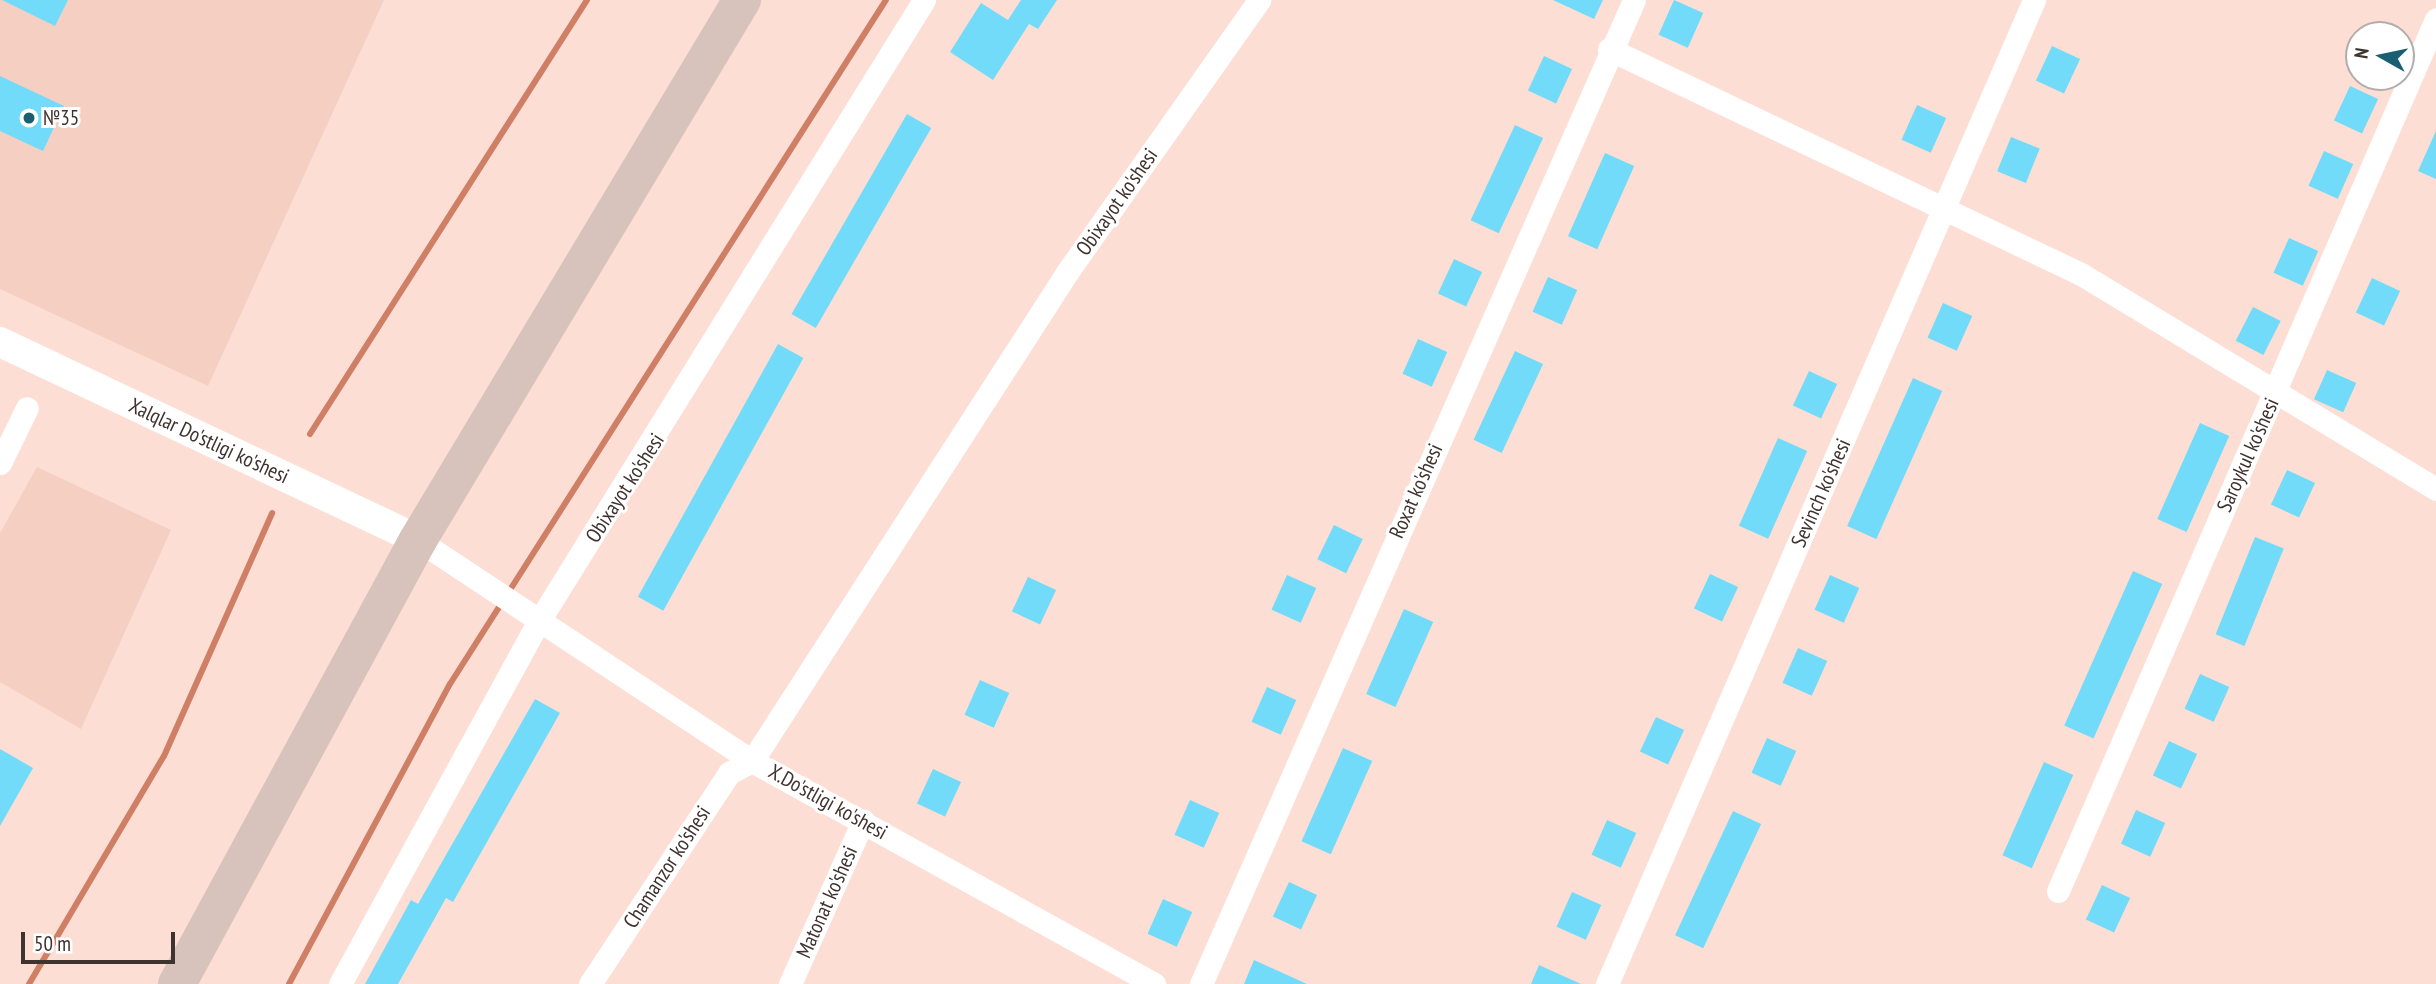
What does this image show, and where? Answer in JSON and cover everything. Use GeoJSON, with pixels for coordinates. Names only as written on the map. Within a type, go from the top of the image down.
{"type":"FeatureCollection","features":[{"type":"Feature","properties":{"kind":"highway"},"geometry":{"type":"LineString","coordinates":[[177,984],[418,540],[742,0]]}},
{"type":"Feature","properties":{"kind":"street","name":"Obixayot ko'shesi"},"geometry":{"type":"LineString","coordinates":[[340,984],[538,621],[924,0]]}},
{"type":"Feature","properties":{"kind":"street","name":"Obixayot ko'shesi"},"geometry":{"type":"LineString","coordinates":[[752,761],[1068,271],[1259,0]]}},
{"type":"Feature","properties":{"kind":"street","name":"Roxat ko'shesi"},"geometry":{"type":"LineString","coordinates":[[1200,984],[1609,49],[1634,0]]}},
{"type":"Feature","properties":{"kind":"street","name":"Sevinch ko'shesi"},"geometry":{"type":"LineString","coordinates":[[1607,984],[2034,0]]}},
{"type":"Feature","properties":{"kind":"street","name":"Saroykul ko'shesi"},"geometry":{"type":"LineString","coordinates":[[2058,891],[2436,19]]}},
{"type":"Feature","properties":{"kind":"street"},"geometry":{"type":"LineString","coordinates":[[1609,49],[1946,207],[2081,274],[2278,388],[2436,489]]}},
{"type":"Feature","properties":{"kind":"street","name":"Xalqlar Do'stligi ko'shesi"},"geometry":{"type":"LineString","coordinates":[[0,342],[418,540]]}},
{"type":"Feature","properties":{"kind":"street"},"geometry":{"type":"LineString","coordinates":[[0,463],[27,408]]}},
{"type":"Feature","properties":{"kind":"street","name":"X.Do'stligi ko'shesi"},"geometry":{"type":"LineString","coordinates":[[418,540],[516,600],[538,621],[752,761],[1154,984]]}},
{"type":"Feature","properties":{"kind":"street","name":"Chamanzor ko'shesi"},"geometry":{"type":"LineString","coordinates":[[590,984],[729,773],[752,761]]}},
{"type":"Feature","properties":{"kind":"street","name":"Matonat ko'shesi"},"geometry":{"type":"LineString","coordinates":[[790,984],[863,821]]}},
{"type":"Feature","properties":{"kind":"shaded area"},"geometry":{"type":"Polygon","coordinates":[[[0,0],[384,0],[208,386],[0,289],[0,0]]]}},
{"type":"Feature","properties":{"kind":"shaded area"},"geometry":{"type":"Polygon","coordinates":[[[37,467],[171,530],[81,729],[0,682],[0,533],[37,467]]]}},
{"type":"Feature","properties":{"kind":"building"},"geometry":{"type":"Polygon","coordinates":[[[2,0],[68,0],[55,26],[2,0]]]}},
{"type":"Feature","properties":{"kind":"building"},"geometry":{"type":"Polygon","coordinates":[[[1021,0],[1057,0],[1038,29],[1029,24],[993,80],[950,52],[981,3],[1008,20],[1021,0]]]}},
{"type":"Feature","properties":{"kind":"building"},"geometry":{"type":"Polygon","coordinates":[[[1553,0],[1603,0],[1594,19],[1553,0]]]}},
{"type":"Feature","properties":{"kind":"building"},"geometry":{"type":"Polygon","coordinates":[[[1674,0],[1703,13],[1688,48],[1659,35],[1674,0]]]}},
{"type":"Feature","properties":{"kind":"building"},"geometry":{"type":"Polygon","coordinates":[[[2052,46],[2080,59],[2064,94],[2036,80],[2052,46]]]}},
{"type":"Feature","properties":{"kind":"building"},"geometry":{"type":"Polygon","coordinates":[[[1544,56],[1572,69],[1556,104],[1528,90],[1544,56]]]}},
{"type":"Feature","properties":{"kind":"building","name":"№35"},"geometry":{"type":"Polygon","coordinates":[[[0,76],[64,106],[43,151],[0,131],[0,76]]]}},
{"type":"Feature","properties":{"kind":"building"},"geometry":{"type":"Polygon","coordinates":[[[2348,91],[2361,91],[2378,99],[2362,134],[2334,120],[2348,91]]]}},
{"type":"Feature","properties":{"kind":"building"},"geometry":{"type":"Polygon","coordinates":[[[1917,105],[1946,118],[1931,153],[1902,140],[1917,105]]]}},
{"type":"Feature","properties":{"kind":"building"},"geometry":{"type":"Polygon","coordinates":[[[907,114],[931,128],[816,328],[792,314],[907,114]]]}},
{"type":"Feature","properties":{"kind":"building"},"geometry":{"type":"Polygon","coordinates":[[[1515,125],[1543,138],[1499,233],[1471,220],[1515,125]]]}},
{"type":"Feature","properties":{"kind":"building"},"geometry":{"type":"Polygon","coordinates":[[[2436,131],[2436,179],[2418,171],[2436,131]]]}},
{"type":"Feature","properties":{"kind":"building"},"geometry":{"type":"Polygon","coordinates":[[[2011,137],[2040,149],[2026,183],[1997,171],[2011,137]]]}},
{"type":"Feature","properties":{"kind":"building"},"geometry":{"type":"Polygon","coordinates":[[[2324,151],[2353,164],[2338,199],[2309,186],[2324,151]]]}},
{"type":"Feature","properties":{"kind":"building"},"geometry":{"type":"Polygon","coordinates":[[[1605,153],[1634,166],[1597,249],[1568,236],[1605,153]]]}},
{"type":"Feature","properties":{"kind":"building"},"geometry":{"type":"Polygon","coordinates":[[[2289,238],[2318,251],[2303,286],[2274,273],[2289,238]]]}},
{"type":"Feature","properties":{"kind":"building"},"geometry":{"type":"Polygon","coordinates":[[[1454,259],[1482,272],[1466,307],[1438,293],[1454,259]]]}},
{"type":"Feature","properties":{"kind":"building"},"geometry":{"type":"Polygon","coordinates":[[[1548,277],[1577,290],[1562,325],[1533,312],[1548,277]]]}},
{"type":"Feature","properties":{"kind":"building"},"geometry":{"type":"Polygon","coordinates":[[[2372,278],[2400,291],[2384,326],[2356,312],[2372,278]]]}},
{"type":"Feature","properties":{"kind":"building"},"geometry":{"type":"Polygon","coordinates":[[[1943,303],[1972,316],[1957,351],[1928,338],[1943,303]]]}},
{"type":"Feature","properties":{"kind":"building"},"geometry":{"type":"Polygon","coordinates":[[[2253,307],[2281,321],[2263,355],[2236,341],[2253,307]]]}},
{"type":"Feature","properties":{"kind":"building"},"geometry":{"type":"Polygon","coordinates":[[[1418,339],[1447,352],[1432,387],[1403,374],[1418,339]]]}},
{"type":"Feature","properties":{"kind":"building"},"geometry":{"type":"Polygon","coordinates":[[[778,344],[803,358],[663,611],[638,597],[778,344]]]}},
{"type":"Feature","properties":{"kind":"building"},"geometry":{"type":"Polygon","coordinates":[[[1515,351],[1543,364],[1502,453],[1474,440],[1515,351]]]}},
{"type":"Feature","properties":{"kind":"building"},"geometry":{"type":"Polygon","coordinates":[[[2327,370],[2356,383],[2343,412],[2314,399],[2327,370]]]}},
{"type":"Feature","properties":{"kind":"building"},"geometry":{"type":"Polygon","coordinates":[[[1809,371],[1837,384],[1821,419],[1793,405],[1809,371]]]}},
{"type":"Feature","properties":{"kind":"building"},"geometry":{"type":"Polygon","coordinates":[[[1913,378],[1942,391],[1876,539],[1847,526],[1913,378]]]}},
{"type":"Feature","properties":{"kind":"building"},"geometry":{"type":"Polygon","coordinates":[[[2200,423],[2229,436],[2187,532],[2157,519],[2200,423]]]}},
{"type":"Feature","properties":{"kind":"building"},"geometry":{"type":"Polygon","coordinates":[[[1778,438],[1807,451],[1768,539],[1739,526],[1778,438]]]}},
{"type":"Feature","properties":{"kind":"building"},"geometry":{"type":"Polygon","coordinates":[[[2287,470],[2315,483],[2299,518],[2271,504],[2287,470]]]}},
{"type":"Feature","properties":{"kind":"building"},"geometry":{"type":"Polygon","coordinates":[[[1334,525],[1363,539],[1346,573],[1317,559],[1334,525]]]}},
{"type":"Feature","properties":{"kind":"building"},"geometry":{"type":"Polygon","coordinates":[[[2255,537],[2284,549],[2244,646],[2216,634],[2255,537]]]}},
{"type":"Feature","properties":{"kind":"building"},"geometry":{"type":"Polygon","coordinates":[[[2133,571],[2162,584],[2093,738],[2064,725],[2133,571]]]}},
{"type":"Feature","properties":{"kind":"building"},"geometry":{"type":"Polygon","coordinates":[[[1710,574],[1738,587],[1722,622],[1694,608],[1710,574]]]}},
{"type":"Feature","properties":{"kind":"building"},"geometry":{"type":"Polygon","coordinates":[[[1287,575],[1316,588],[1301,623],[1272,610],[1287,575]]]}},
{"type":"Feature","properties":{"kind":"building"},"geometry":{"type":"Polygon","coordinates":[[[1830,575],[1859,588],[1844,623],[1815,610],[1830,575]]]}},
{"type":"Feature","properties":{"kind":"building"},"geometry":{"type":"Polygon","coordinates":[[[1028,577],[1056,590],[1040,625],[1012,611],[1028,577]]]}},
{"type":"Feature","properties":{"kind":"building"},"geometry":{"type":"Polygon","coordinates":[[[1404,609],[1433,622],[1395,707],[1366,694],[1404,609]]]}},
{"type":"Feature","properties":{"kind":"building"},"geometry":{"type":"Polygon","coordinates":[[[1798,648],[1827,661],[1812,696],[1783,683],[1798,648]]]}},
{"type":"Feature","properties":{"kind":"building"},"geometry":{"type":"Polygon","coordinates":[[[2200,674],[2229,687],[2214,722],[2185,709],[2200,674]]]}},
{"type":"Feature","properties":{"kind":"building"},"geometry":{"type":"Polygon","coordinates":[[[980,680],[1009,693],[994,728],[965,715],[980,680]]]}},
{"type":"Feature","properties":{"kind":"building"},"geometry":{"type":"Polygon","coordinates":[[[1267,687],[1296,700],[1281,735],[1252,722],[1267,687]]]}},
{"type":"Feature","properties":{"kind":"building"},"geometry":{"type":"Polygon","coordinates":[[[535,699],[560,713],[453,902],[446,898],[398,984],[365,984],[411,900],[418,904],[535,699]]]}},
{"type":"Feature","properties":{"kind":"building"},"geometry":{"type":"Polygon","coordinates":[[[1656,717],[1684,730],[1668,765],[1640,751],[1656,717]]]}},
{"type":"Feature","properties":{"kind":"building"},"geometry":{"type":"Polygon","coordinates":[[[1767,738],[1796,751],[1781,786],[1752,773],[1767,738]]]}},
{"type":"Feature","properties":{"kind":"building"},"geometry":{"type":"Polygon","coordinates":[[[2169,741],[2197,754],[2181,789],[2153,775],[2169,741]]]}},
{"type":"Feature","properties":{"kind":"building"},"geometry":{"type":"Polygon","coordinates":[[[1343,748],[1372,761],[1331,854],[1302,841],[1343,748]]]}},
{"type":"Feature","properties":{"kind":"building"},"geometry":{"type":"Polygon","coordinates":[[[0,749],[33,768],[0,826],[0,749]]]}},
{"type":"Feature","properties":{"kind":"building"},"geometry":{"type":"Polygon","coordinates":[[[2044,762],[2073,775],[2032,868],[2003,855],[2044,762]]]}},
{"type":"Feature","properties":{"kind":"building"},"geometry":{"type":"Polygon","coordinates":[[[933,769],[961,782],[945,817],[917,803],[933,769]]]}},
{"type":"Feature","properties":{"kind":"building"},"geometry":{"type":"Polygon","coordinates":[[[1190,800],[1219,813],[1204,848],[1175,835],[1190,800]]]}},
{"type":"Feature","properties":{"kind":"building"},"geometry":{"type":"Polygon","coordinates":[[[2136,810],[2165,823],[2150,857],[2121,844],[2136,810]]]}},
{"type":"Feature","properties":{"kind":"building"},"geometry":{"type":"Polygon","coordinates":[[[1733,811],[1761,824],[1703,948],[1675,935],[1733,811]]]}},
{"type":"Feature","properties":{"kind":"building"},"geometry":{"type":"Polygon","coordinates":[[[1607,820],[1636,833],[1621,868],[1592,855],[1607,820]]]}},
{"type":"Feature","properties":{"kind":"building"},"geometry":{"type":"Polygon","coordinates":[[[1289,882],[1317,895],[1301,930],[1273,916],[1289,882]]]}},
{"type":"Feature","properties":{"kind":"building"},"geometry":{"type":"Polygon","coordinates":[[[2102,885],[2130,898],[2114,933],[2086,919],[2102,885]]]}},
{"type":"Feature","properties":{"kind":"building"},"geometry":{"type":"Polygon","coordinates":[[[1572,892],[1601,905],[1586,940],[1557,927],[1572,892]]]}},
{"type":"Feature","properties":{"kind":"building"},"geometry":{"type":"Polygon","coordinates":[[[1163,899],[1192,912],[1177,947],[1148,934],[1163,899]]]}},
{"type":"Feature","properties":{"kind":"building"},"geometry":{"type":"Polygon","coordinates":[[[1254,960],[1307,984],[1244,984],[1254,960]]]}},
{"type":"Feature","properties":{"kind":"building"},"geometry":{"type":"Polygon","coordinates":[[[1539,965],[1581,984],[1531,984],[1539,965]]]}},
{"type":"Feature","properties":{"kind":"waterway"},"geometry":{"type":"LineString","coordinates":[[310,434],[587,0]]}},
{"type":"Feature","properties":{"kind":"waterway"},"geometry":{"type":"LineString","coordinates":[[289,984],[450,684],[886,0]]}},
{"type":"Feature","properties":{"kind":"waterway"},"geometry":{"type":"LineString","coordinates":[[29,984],[164,756],[272,513]]}},
{"type":"Feature","properties":{"kind":"place","name":"№35"},"geometry":{"type":"Point","coordinates":[29,118]}}]}
